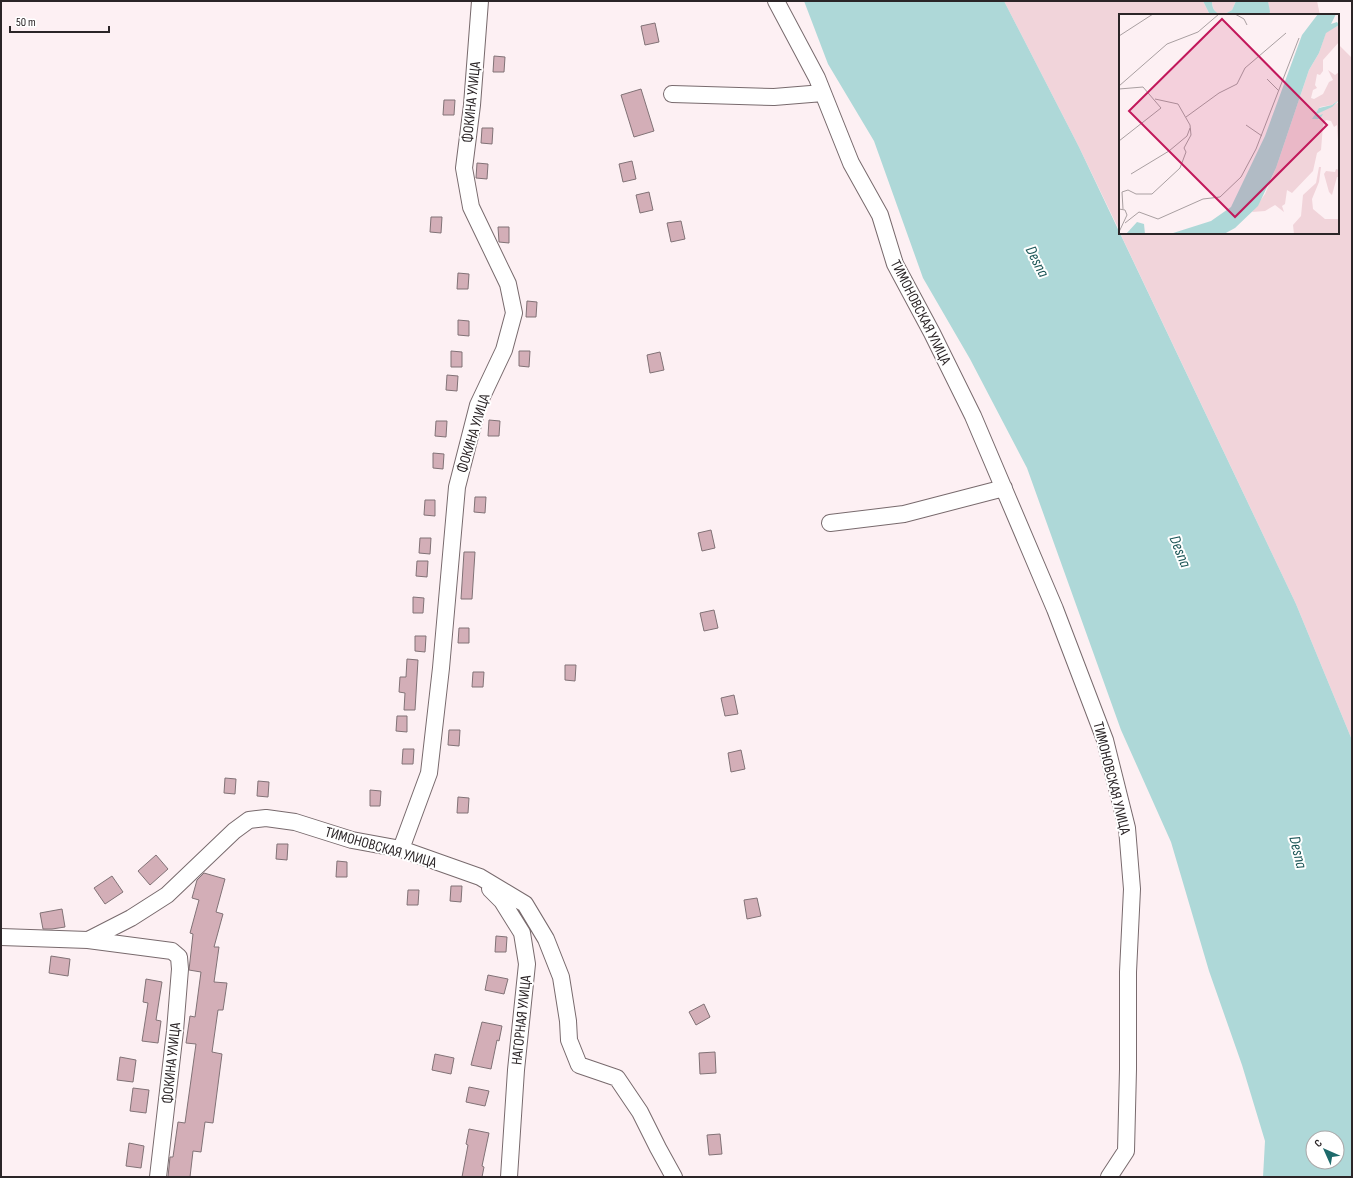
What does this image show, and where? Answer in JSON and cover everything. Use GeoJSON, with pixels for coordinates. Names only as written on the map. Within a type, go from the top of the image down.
{"type":"FeatureCollection","features":[{"type":"Feature","properties":{"kind":"street","name":"ФОКИНА УЛИЦА"},"geometry":{"type":"LineString","coordinates":[[401,849],[430,773],[457,487],[478,405],[504,350],[514,313],[508,284],[471,207],[464,168],[472,105],[480,1]]}},
{"type":"Feature","properties":{"kind":"street","name":"ТИМОНОВСКАЯ УЛИЦА"},"geometry":{"type":"LineString","coordinates":[[776,1],[817,78],[851,163],[880,215],[895,264],[932,333],[973,416],[1055,609],[1105,740],[1127,828],[1132,889],[1128,972],[1126,1151],[1109,1177]]}},
{"type":"Feature","properties":{"kind":"street"},"geometry":{"type":"LineString","coordinates":[[672,94],[774,97],[822,92]]}},
{"type":"Feature","properties":{"kind":"street"},"geometry":{"type":"LineString","coordinates":[[830,523],[904,514],[1004,488]]}},
{"type":"Feature","properties":{"kind":"street","name":"ТИМОНОВСКАЯ УЛИЦА"},"geometry":{"type":"LineString","coordinates":[[88,940],[131,918],[167,895],[234,831],[249,820],[266,818],[295,822],[352,840],[401,849],[480,877],[525,904],[546,938],[561,977],[568,1021],[569,1040],[579,1065],[617,1078],[640,1112],[674,1177]]}},
{"type":"Feature","properties":{"kind":"street","name":"НАГОРНАЯ УЛИЦА"},"geometry":{"type":"LineString","coordinates":[[480,877],[502,901],[522,933],[527,964],[516,1070],[509,1177]]}},
{"type":"Feature","properties":{"kind":"street"},"geometry":{"type":"LineString","coordinates":[[1,937],[88,940]]}},
{"type":"Feature","properties":{"kind":"street","name":"ФОКИНА УЛИЦА"},"geometry":{"type":"LineString","coordinates":[[88,940],[172,951],[179,957],[180,970],[175,1031],[158,1177]]}},
{"type":"Feature","properties":{"kind":"shaded area"},"geometry":{"type":"Polygon","coordinates":[[[1004,1],[1203,1],[1210,14],[1119,14],[1119,230],[1079,147],[1004,1]]]}},
{"type":"Feature","properties":{"kind":"shaded area"},"geometry":{"type":"Polygon","coordinates":[[[1212,1],[1236,1],[1232,10],[1225,14],[1218,13],[1214,10],[1212,1]]]}},
{"type":"Feature","properties":{"kind":"shaded area"},"geometry":{"type":"Polygon","coordinates":[[[1268,1],[1317,1],[1320,14],[1268,14],[1268,1]]]}},
{"type":"Feature","properties":{"kind":"shaded area"},"geometry":{"type":"Polygon","coordinates":[[[1339,45],[1352,58],[1352,740],[1296,604],[1120,234],[1339,234],[1339,45]]]}},
{"type":"Feature","properties":{"kind":"water","name":"Desna"},"geometry":{"type":"Polygon","coordinates":[[[804,1],[1004,1],[1079,147],[1296,604],[1352,740],[1352,1177],[1263,1177],[1265,1141],[1242,1065],[1209,971],[1171,842],[1121,730],[1027,468],[970,359],[923,278],[874,141],[828,64],[804,1]]]}},
{"type":"Feature","properties":{"kind":"water"},"geometry":{"type":"Polygon","coordinates":[[[1203,1],[1212,1],[1212,6],[1219,14],[1210,14],[1203,1]]]}},
{"type":"Feature","properties":{"kind":"water"},"geometry":{"type":"Polygon","coordinates":[[[1236,1],[1268,1],[1270,12],[1269,14],[1225,14],[1232,10],[1236,1]]]}},
{"type":"Feature","properties":{"kind":"building"},"geometry":{"type":"Polygon","coordinates":[[[655,23],[659,42],[645,45],[641,26],[655,23]]]}},
{"type":"Feature","properties":{"kind":"building"},"geometry":{"type":"Polygon","coordinates":[[[494,56],[505,57],[504,72],[493,72],[494,56]]]}},
{"type":"Feature","properties":{"kind":"building"},"geometry":{"type":"Polygon","coordinates":[[[641,89],[654,131],[634,137],[621,95],[641,89]]]}},
{"type":"Feature","properties":{"kind":"building"},"geometry":{"type":"Polygon","coordinates":[[[444,100],[455,100],[454,115],[443,115],[444,100]]]}},
{"type":"Feature","properties":{"kind":"building"},"geometry":{"type":"Polygon","coordinates":[[[482,128],[493,128],[492,144],[481,143],[482,128]]]}},
{"type":"Feature","properties":{"kind":"building"},"geometry":{"type":"Polygon","coordinates":[[[632,161],[636,179],[623,182],[619,164],[632,161]]]}},
{"type":"Feature","properties":{"kind":"building"},"geometry":{"type":"Polygon","coordinates":[[[477,163],[488,164],[487,179],[476,178],[477,163]]]}},
{"type":"Feature","properties":{"kind":"building"},"geometry":{"type":"Polygon","coordinates":[[[649,192],[653,210],[640,213],[636,195],[649,192]]]}},
{"type":"Feature","properties":{"kind":"building"},"geometry":{"type":"Polygon","coordinates":[[[431,217],[442,217],[441,233],[430,232],[431,217]]]}},
{"type":"Feature","properties":{"kind":"building"},"geometry":{"type":"Polygon","coordinates":[[[681,221],[685,239],[671,242],[667,223],[681,221]]]}},
{"type":"Feature","properties":{"kind":"building"},"geometry":{"type":"Polygon","coordinates":[[[498,227],[509,227],[509,243],[499,242],[498,227]]]}},
{"type":"Feature","properties":{"kind":"building"},"geometry":{"type":"Polygon","coordinates":[[[458,273],[469,274],[468,289],[457,289],[458,273]]]}},
{"type":"Feature","properties":{"kind":"building"},"geometry":{"type":"Polygon","coordinates":[[[527,301],[537,302],[536,317],[526,317],[527,301]]]}},
{"type":"Feature","properties":{"kind":"building"},"geometry":{"type":"Polygon","coordinates":[[[458,320],[469,321],[469,336],[458,335],[458,320]]]}},
{"type":"Feature","properties":{"kind":"building"},"geometry":{"type":"Polygon","coordinates":[[[451,351],[462,352],[462,367],[451,367],[451,351]]]}},
{"type":"Feature","properties":{"kind":"building"},"geometry":{"type":"Polygon","coordinates":[[[519,351],[530,351],[529,367],[519,366],[519,351]]]}},
{"type":"Feature","properties":{"kind":"building"},"geometry":{"type":"Polygon","coordinates":[[[660,352],[664,370],[650,373],[647,355],[660,352]]]}},
{"type":"Feature","properties":{"kind":"building"},"geometry":{"type":"Polygon","coordinates":[[[447,375],[458,376],[457,391],[446,390],[447,375]]]}},
{"type":"Feature","properties":{"kind":"building"},"geometry":{"type":"Polygon","coordinates":[[[489,420],[500,421],[499,436],[488,436],[489,420]]]}},
{"type":"Feature","properties":{"kind":"building"},"geometry":{"type":"Polygon","coordinates":[[[436,421],[447,421],[446,437],[435,436],[436,421]]]}},
{"type":"Feature","properties":{"kind":"building"},"geometry":{"type":"Polygon","coordinates":[[[433,453],[444,454],[443,469],[433,468],[433,453]]]}},
{"type":"Feature","properties":{"kind":"building"},"geometry":{"type":"Polygon","coordinates":[[[475,497],[486,497],[485,513],[474,512],[475,497]]]}},
{"type":"Feature","properties":{"kind":"building"},"geometry":{"type":"Polygon","coordinates":[[[425,500],[435,500],[435,516],[424,515],[425,500]]]}},
{"type":"Feature","properties":{"kind":"building"},"geometry":{"type":"Polygon","coordinates":[[[711,530],[715,548],[702,551],[698,533],[711,530]]]}},
{"type":"Feature","properties":{"kind":"building"},"geometry":{"type":"Polygon","coordinates":[[[420,538],[431,538],[430,554],[419,553],[420,538]]]}},
{"type":"Feature","properties":{"kind":"building"},"geometry":{"type":"Polygon","coordinates":[[[464,552],[475,552],[472,599],[461,599],[464,552]]]}},
{"type":"Feature","properties":{"kind":"building"},"geometry":{"type":"Polygon","coordinates":[[[417,561],[428,561],[427,577],[416,576],[417,561]]]}},
{"type":"Feature","properties":{"kind":"building"},"geometry":{"type":"Polygon","coordinates":[[[413,597],[424,598],[423,613],[413,613],[413,597]]]}},
{"type":"Feature","properties":{"kind":"building"},"geometry":{"type":"Polygon","coordinates":[[[714,610],[718,628],[704,631],[700,613],[714,610]]]}},
{"type":"Feature","properties":{"kind":"building"},"geometry":{"type":"Polygon","coordinates":[[[459,628],[469,628],[469,643],[458,643],[459,628]]]}},
{"type":"Feature","properties":{"kind":"building"},"geometry":{"type":"Polygon","coordinates":[[[415,636],[426,636],[425,652],[415,651],[415,636]]]}},
{"type":"Feature","properties":{"kind":"building"},"geometry":{"type":"Polygon","coordinates":[[[407,659],[418,660],[415,710],[404,710],[405,693],[399,692],[400,677],[406,677],[407,659]]]}},
{"type":"Feature","properties":{"kind":"building"},"geometry":{"type":"Polygon","coordinates":[[[565,665],[576,665],[575,681],[565,680],[565,665]]]}},
{"type":"Feature","properties":{"kind":"building"},"geometry":{"type":"Polygon","coordinates":[[[473,672],[484,672],[483,687],[472,687],[473,672]]]}},
{"type":"Feature","properties":{"kind":"building"},"geometry":{"type":"Polygon","coordinates":[[[734,695],[738,714],[725,716],[721,698],[734,695]]]}},
{"type":"Feature","properties":{"kind":"building"},"geometry":{"type":"Polygon","coordinates":[[[397,716],[407,716],[407,732],[396,731],[397,716]]]}},
{"type":"Feature","properties":{"kind":"building"},"geometry":{"type":"Polygon","coordinates":[[[449,730],[460,730],[459,746],[448,745],[449,730]]]}},
{"type":"Feature","properties":{"kind":"building"},"geometry":{"type":"Polygon","coordinates":[[[403,749],[414,749],[413,764],[402,764],[403,749]]]}},
{"type":"Feature","properties":{"kind":"building"},"geometry":{"type":"Polygon","coordinates":[[[741,750],[745,769],[731,772],[728,753],[741,750]]]}},
{"type":"Feature","properties":{"kind":"building"},"geometry":{"type":"Polygon","coordinates":[[[225,778],[236,779],[235,794],[224,793],[225,778]]]}},
{"type":"Feature","properties":{"kind":"building"},"geometry":{"type":"Polygon","coordinates":[[[258,781],[269,782],[268,797],[257,796],[258,781]]]}},
{"type":"Feature","properties":{"kind":"building"},"geometry":{"type":"Polygon","coordinates":[[[370,790],[381,791],[380,806],[370,806],[370,790]]]}},
{"type":"Feature","properties":{"kind":"building"},"geometry":{"type":"Polygon","coordinates":[[[458,797],[469,798],[468,813],[457,813],[458,797]]]}},
{"type":"Feature","properties":{"kind":"building"},"geometry":{"type":"Polygon","coordinates":[[[277,844],[288,844],[287,860],[276,859],[277,844]]]}},
{"type":"Feature","properties":{"kind":"building"},"geometry":{"type":"Polygon","coordinates":[[[156,855],[168,869],[150,885],[138,871],[156,855]]]}},
{"type":"Feature","properties":{"kind":"building"},"geometry":{"type":"Polygon","coordinates":[[[337,861],[347,862],[347,877],[336,877],[337,861]]]}},
{"type":"Feature","properties":{"kind":"building"},"geometry":{"type":"Polygon","coordinates":[[[204,873],[225,879],[216,912],[223,914],[214,947],[219,947],[214,982],[227,983],[223,1010],[218,1010],[212,1052],[222,1054],[213,1123],[205,1122],[201,1152],[193,1151],[190,1177],[168,1177],[170,1157],[173,1157],[178,1122],[185,1123],[196,1044],[186,1043],[190,1016],[195,1017],[201,972],[189,970],[193,934],[190,933],[199,900],[192,898],[197,880],[204,873]]]}},
{"type":"Feature","properties":{"kind":"building"},"geometry":{"type":"Polygon","coordinates":[[[112,876],[123,892],[105,904],[94,888],[112,876]]]}},
{"type":"Feature","properties":{"kind":"building"},"geometry":{"type":"Polygon","coordinates":[[[451,886],[462,886],[461,902],[450,901],[451,886]]]}},
{"type":"Feature","properties":{"kind":"building"},"geometry":{"type":"Polygon","coordinates":[[[408,890],[419,890],[418,905],[407,905],[408,890]]]}},
{"type":"Feature","properties":{"kind":"building"},"geometry":{"type":"Polygon","coordinates":[[[757,898],[761,916],[747,919],[744,900],[757,898]]]}},
{"type":"Feature","properties":{"kind":"building"},"geometry":{"type":"Polygon","coordinates":[[[62,909],[65,927],[43,929],[40,913],[62,909]]]}},
{"type":"Feature","properties":{"kind":"building"},"geometry":{"type":"Polygon","coordinates":[[[496,936],[507,937],[506,952],[495,952],[496,936]]]}},
{"type":"Feature","properties":{"kind":"building"},"geometry":{"type":"Polygon","coordinates":[[[51,956],[70,959],[68,976],[49,973],[51,956]]]}},
{"type":"Feature","properties":{"kind":"building"},"geometry":{"type":"Polygon","coordinates":[[[488,975],[508,979],[504,994],[485,990],[488,975]]]}},
{"type":"Feature","properties":{"kind":"building"},"geometry":{"type":"Polygon","coordinates":[[[146,979],[162,982],[156,1020],[161,1021],[158,1043],[142,1041],[148,1003],[143,1002],[146,979]]]}},
{"type":"Feature","properties":{"kind":"building"},"geometry":{"type":"Polygon","coordinates":[[[704,1004],[710,1017],[696,1025],[689,1012],[704,1004]]]}},
{"type":"Feature","properties":{"kind":"building"},"geometry":{"type":"Polygon","coordinates":[[[482,1022],[502,1026],[499,1041],[497,1040],[491,1069],[471,1065],[482,1022]]]}},
{"type":"Feature","properties":{"kind":"building"},"geometry":{"type":"Polygon","coordinates":[[[715,1052],[716,1073],[700,1074],[699,1053],[715,1052]]]}},
{"type":"Feature","properties":{"kind":"building"},"geometry":{"type":"Polygon","coordinates":[[[435,1054],[454,1058],[451,1074],[432,1070],[435,1054]]]}},
{"type":"Feature","properties":{"kind":"building"},"geometry":{"type":"Polygon","coordinates":[[[120,1057],[136,1060],[133,1082],[117,1080],[120,1057]]]}},
{"type":"Feature","properties":{"kind":"building"},"geometry":{"type":"Polygon","coordinates":[[[469,1087],[489,1091],[485,1106],[466,1102],[469,1087]]]}},
{"type":"Feature","properties":{"kind":"building"},"geometry":{"type":"Polygon","coordinates":[[[133,1088],[149,1090],[146,1113],[130,1111],[133,1088]]]}},
{"type":"Feature","properties":{"kind":"building"},"geometry":{"type":"Polygon","coordinates":[[[469,1129],[489,1133],[482,1166],[484,1167],[482,1177],[462,1177],[468,1145],[466,1144],[469,1129]]]}},
{"type":"Feature","properties":{"kind":"building"},"geometry":{"type":"Polygon","coordinates":[[[720,1134],[722,1154],[709,1155],[707,1135],[720,1134]]]}},
{"type":"Feature","properties":{"kind":"building"},"geometry":{"type":"Polygon","coordinates":[[[129,1143],[144,1146],[141,1168],[126,1166],[129,1143]]]}}]}
